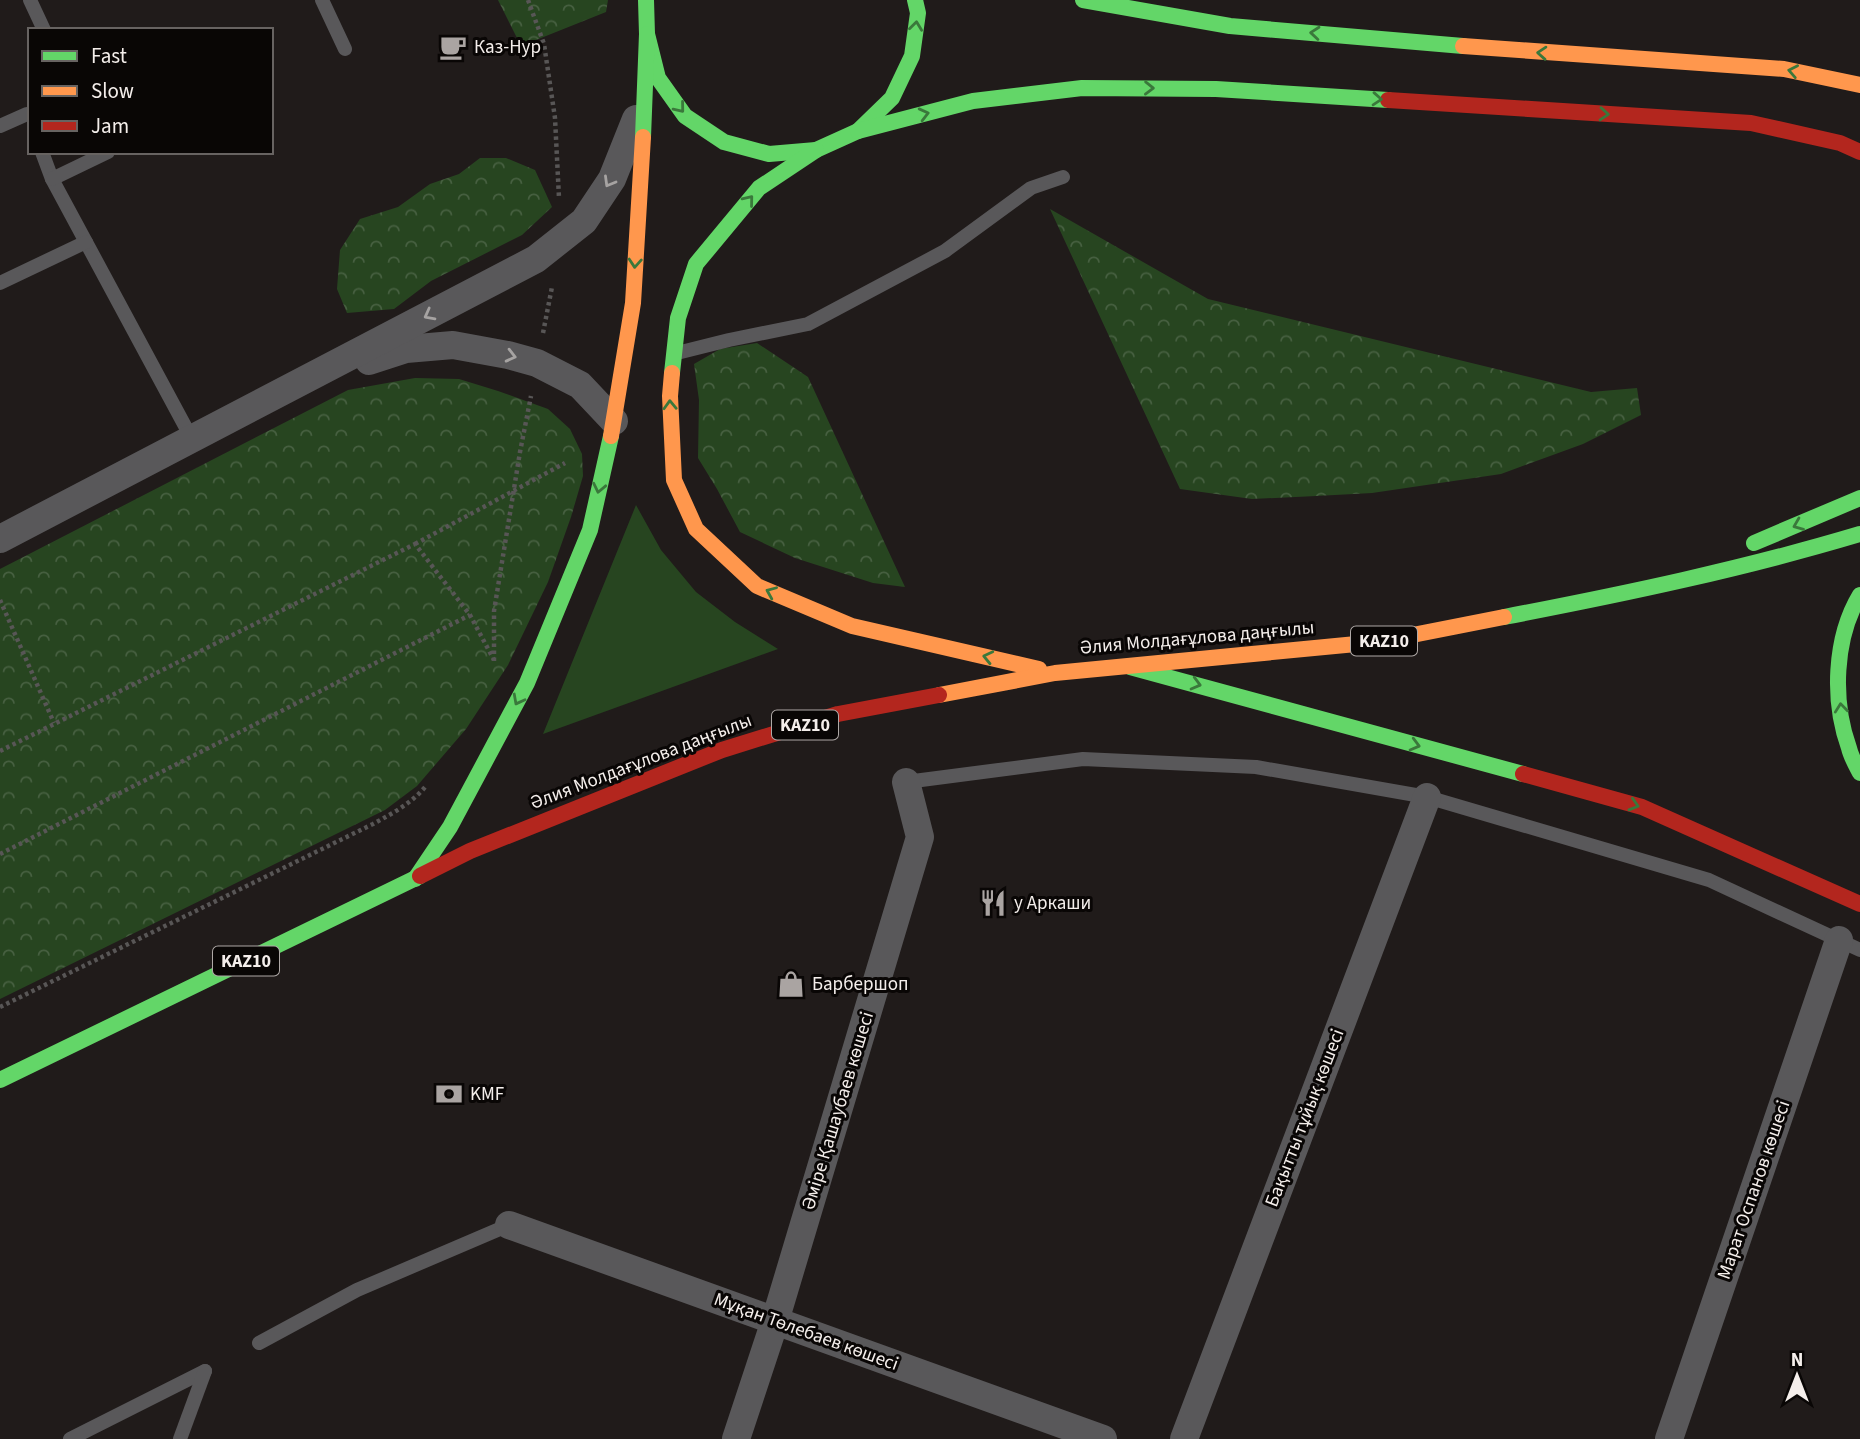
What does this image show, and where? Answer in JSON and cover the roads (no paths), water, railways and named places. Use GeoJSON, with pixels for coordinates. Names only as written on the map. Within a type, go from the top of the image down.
{"type":"FeatureCollection","features":[{"type":"Feature","properties":{"kind":"main road"},"geometry":{"type":"LineString","coordinates":[[415,879],[450,827],[527,683],[590,530],[614,421],[633,303],[645,97],[646,0]]}},
{"type":"Feature","properties":{"kind":"main road"},"geometry":{"type":"LineString","coordinates":[[858,131],[892,98],[912,56],[918,13],[915,0]]}},
{"type":"Feature","properties":{"kind":"main road"},"geometry":{"type":"LineString","coordinates":[[1083,0],[1230,26],[1520,51],[1784,69],[1860,85]]}},
{"type":"Feature","properties":{"kind":"main road"},"geometry":{"type":"LineString","coordinates":[[647,34],[657,78],[685,116],[724,142],[769,154],[816,150]]}},
{"type":"Feature","properties":{"kind":"main road"},"geometry":{"type":"LineString","coordinates":[[1055,673],[852,626],[757,586],[695,529],[674,480],[670,396],[678,318],[696,264],[759,188],[816,150],[858,131],[973,101],[1082,88],[1202,89],[1751,123],[1840,143],[1860,152]]}},
{"type":"Feature","properties":{"kind":"main road","name":"KAZ10"},"geometry":{"type":"LineString","coordinates":[[1635,592],[1860,498]]}},
{"type":"Feature","properties":{"kind":"main road","name":"KAZ10"},"geometry":{"type":"LineString","coordinates":[[1635,592],[1807,550],[1860,534]]}},
{"type":"Feature","properties":{"kind":"main road","name":"Әлия Молдағұлова даңғылы"},"geometry":{"type":"LineString","coordinates":[[0,1080],[470,850],[722,750],[838,715],[1055,673],[1377,642],[1635,592]]}},
{"type":"Feature","properties":{"kind":"main road"},"geometry":{"type":"LineString","coordinates":[[1860,595],[1853,604],[1842,640],[1839,673],[1840,710],[1847,746],[1860,773]]}},
{"type":"Feature","properties":{"kind":"main road"},"geometry":{"type":"LineString","coordinates":[[1130,667],[1642,807],[1860,904]]}},
{"type":"Feature","properties":{"kind":"street"},"geometry":{"type":"LineString","coordinates":[[0,539],[536,259],[584,221],[612,179],[645,97]]}},
{"type":"Feature","properties":{"kind":"street"},"geometry":{"type":"LineString","coordinates":[[302,381],[406,349],[453,345],[537,363],[580,385],[614,421]]}},
{"type":"Feature","properties":{"kind":"street","name":"Әміре Қашаубаев көшесі"},"geometry":{"type":"LineString","coordinates":[[736,1439],[775,1321],[920,837],[906,782]]}},
{"type":"Feature","properties":{"kind":"street","name":"Бақытты тұйық көшесі"},"geometry":{"type":"LineString","coordinates":[[1184,1439],[1427,797]]}},
{"type":"Feature","properties":{"kind":"street","name":"Марат Оспанов көшесі"},"geometry":{"type":"LineString","coordinates":[[1669,1439],[1849,945]]}},
{"type":"Feature","properties":{"kind":"street","name":"Мұқан Төлебаев көшесі"},"geometry":{"type":"LineString","coordinates":[[509,1224],[1103,1439]]}},
{"type":"Feature","properties":{"kind":"lane"},"geometry":{"type":"LineString","coordinates":[[30,0],[43,28]]}},
{"type":"Feature","properties":{"kind":"lane"},"geometry":{"type":"LineString","coordinates":[[322,0],[345,49]]}},
{"type":"Feature","properties":{"kind":"lane"},"geometry":{"type":"LineString","coordinates":[[0,126],[28,113]]}},
{"type":"Feature","properties":{"kind":"lane"},"geometry":{"type":"LineString","coordinates":[[43,154],[52,179],[192,439]]}},
{"type":"Feature","properties":{"kind":"lane"},"geometry":{"type":"LineString","coordinates":[[52,179],[104,154]]}},
{"type":"Feature","properties":{"kind":"lane"},"geometry":{"type":"LineString","coordinates":[[675,353],[808,324],[945,251],[1031,188],[1063,177]]}},
{"type":"Feature","properties":{"kind":"lane"},"geometry":{"type":"LineString","coordinates":[[0,284],[86,242]]}},
{"type":"Feature","properties":{"kind":"lane"},"geometry":{"type":"LineString","coordinates":[[906,782],[1083,760],[1256,767],[1427,797],[1709,880],[1849,945]]}},
{"type":"Feature","properties":{"kind":"lane"},"geometry":{"type":"LineString","coordinates":[[259,1343],[357,1290],[509,1224]]}},
{"type":"Feature","properties":{"kind":"lane"},"geometry":{"type":"LineString","coordinates":[[70,1439],[205,1371],[180,1439]]}},
{"type":"Feature","properties":{"kind":"place","name":"Каз-Нур"},"geometry":{"type":"Point","coordinates":[453,47]}},
{"type":"Feature","properties":{"kind":"place","name":"у Аркаши"},"geometry":{"type":"Point","coordinates":[993,903]}},
{"type":"Feature","properties":{"kind":"place","name":"Барбершоп"},"geometry":{"type":"Point","coordinates":[791,984]}},
{"type":"Feature","properties":{"kind":"place","name":"KMF"},"geometry":{"type":"Point","coordinates":[449,1094]}}]}
